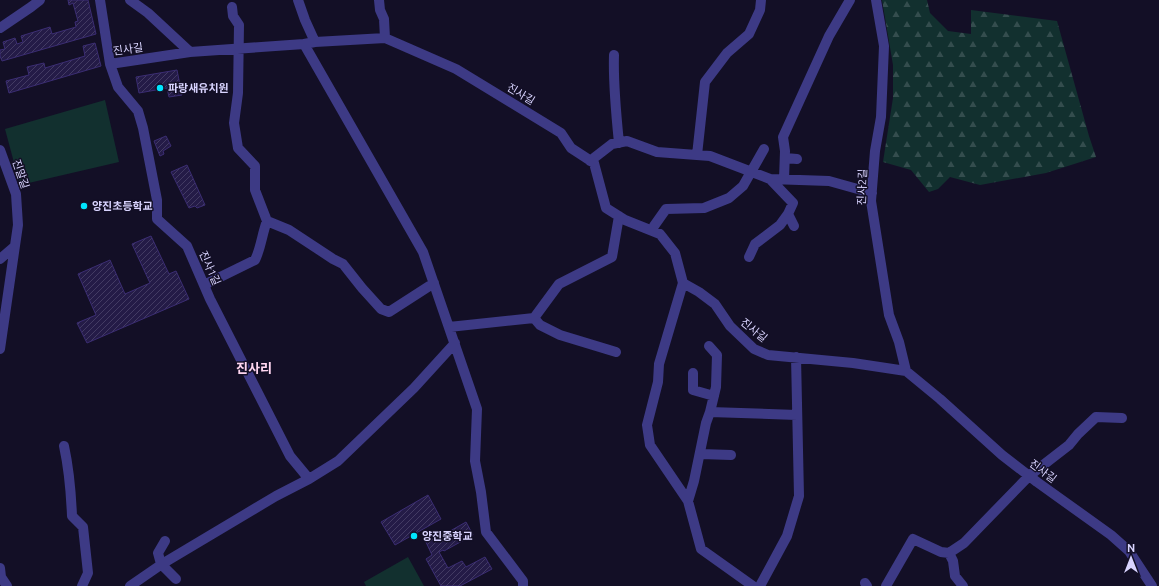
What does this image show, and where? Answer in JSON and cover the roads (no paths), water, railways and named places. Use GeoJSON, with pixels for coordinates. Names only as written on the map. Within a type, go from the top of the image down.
{"type":"FeatureCollection","features":[{"type":"Feature","properties":{"kind":"street"},"geometry":{"type":"LineString","coordinates":[[0,28],[31,8],[40,0]]}},
{"type":"Feature","properties":{"kind":"street","name":"진사길"},"geometry":{"type":"LineString","coordinates":[[100,0],[110,64],[190,52],[385,38],[456,69],[561,133],[571,148],[590,161]]}},
{"type":"Feature","properties":{"kind":"street"},"geometry":{"type":"LineString","coordinates":[[130,0],[148,13],[190,52]]}},
{"type":"Feature","properties":{"kind":"street"},"geometry":{"type":"LineString","coordinates":[[298,0],[315,42]]}},
{"type":"Feature","properties":{"kind":"street"},"geometry":{"type":"LineString","coordinates":[[379,0],[380,10],[384,19],[385,38]]}},
{"type":"Feature","properties":{"kind":"street"},"geometry":{"type":"LineString","coordinates":[[697,155],[705,82],[727,53],[749,34],[760,10],[761,0]]}},
{"type":"Feature","properties":{"kind":"street"},"geometry":{"type":"LineString","coordinates":[[784,179],[785,158],[783,136],[829,36],[850,0]]}},
{"type":"Feature","properties":{"kind":"street","name":"진사2길"},"geometry":{"type":"LineString","coordinates":[[876,0],[884,46],[881,117],[875,151],[871,201],[889,315],[899,342],[906,371]]}},
{"type":"Feature","properties":{"kind":"street"},"geometry":{"type":"LineString","coordinates":[[204,285],[255,260],[267,221],[254,190],[255,166],[238,148],[234,123],[238,93],[239,25],[233,16],[232,7]]}},
{"type":"Feature","properties":{"kind":"street"},"geometry":{"type":"LineString","coordinates":[[304,44],[423,252],[477,409],[475,461],[486,532],[523,581],[523,586]]}},
{"type":"Feature","properties":{"kind":"street"},"geometry":{"type":"LineString","coordinates":[[614,55],[615,99],[619,143]]}},
{"type":"Feature","properties":{"kind":"street","name":"진사1길"},"geometry":{"type":"LineString","coordinates":[[110,64],[118,87],[138,111],[153,178],[157,219],[187,246],[241,361],[290,456],[309,479]]}},
{"type":"Feature","properties":{"kind":"street"},"geometry":{"type":"LineString","coordinates":[[753,586],[701,549],[688,500],[650,445],[647,425],[658,382],[659,364],[683,283],[675,253],[660,234],[625,220],[606,208],[594,163],[590,161],[612,144],[627,141],[657,152],[710,156],[770,179],[829,181],[872,194]]}},
{"type":"Feature","properties":{"kind":"street"},"geometry":{"type":"LineString","coordinates":[[652,231],[666,209],[704,208],[729,198],[743,186],[750,171],[764,149]]}},
{"type":"Feature","properties":{"kind":"street","name":"진말길"},"geometry":{"type":"LineString","coordinates":[[0,150],[16,194],[18,225],[0,350]]}},
{"type":"Feature","properties":{"kind":"street"},"geometry":{"type":"LineString","coordinates":[[785,158],[797,159]]}},
{"type":"Feature","properties":{"kind":"street"},"geometry":{"type":"LineString","coordinates":[[749,257],[755,244],[780,225],[788,214],[793,203],[770,179]]}},
{"type":"Feature","properties":{"kind":"street"},"geometry":{"type":"LineString","coordinates":[[788,214],[794,226]]}},
{"type":"Feature","properties":{"kind":"street"},"geometry":{"type":"LineString","coordinates":[[449,327],[534,318],[559,284],[612,257],[619,216]]}},
{"type":"Feature","properties":{"kind":"street"},"geometry":{"type":"LineString","coordinates":[[267,221],[289,230],[343,264],[381,309],[389,312],[434,283]]}},
{"type":"Feature","properties":{"kind":"street"},"geometry":{"type":"LineString","coordinates":[[0,260],[14,247]]}},
{"type":"Feature","properties":{"kind":"street","name":"진사길"},"geometry":{"type":"LineString","coordinates":[[683,283],[715,304],[730,326],[754,349],[768,355],[853,363],[906,371],[940,399],[1002,455],[1111,534],[1129,551],[1152,586]]}},
{"type":"Feature","properties":{"kind":"street"},"geometry":{"type":"LineString","coordinates":[[534,318],[540,325],[560,335],[616,352]]}},
{"type":"Feature","properties":{"kind":"street"},"geometry":{"type":"LineString","coordinates":[[130,586],[161,564],[338,461],[414,388],[455,343]]}},
{"type":"Feature","properties":{"kind":"street"},"geometry":{"type":"LineString","coordinates":[[688,500],[701,454],[706,423],[716,387],[717,355],[709,346]]}},
{"type":"Feature","properties":{"kind":"street"},"geometry":{"type":"LineString","coordinates":[[760,586],[787,536],[799,496],[796,358]]}},
{"type":"Feature","properties":{"kind":"street"},"geometry":{"type":"LineString","coordinates":[[693,374],[692,390],[714,396]]}},
{"type":"Feature","properties":{"kind":"street"},"geometry":{"type":"LineString","coordinates":[[710,412],[797,415]]}},
{"type":"Feature","properties":{"kind":"street"},"geometry":{"type":"LineString","coordinates":[[886,586],[913,539],[941,552],[949,553],[964,543],[1029,476],[1069,445],[1096,417],[1122,418]]}},
{"type":"Feature","properties":{"kind":"street"},"geometry":{"type":"LineString","coordinates":[[64,446],[68,465],[72,516],[83,527],[88,573],[82,586]]}},
{"type":"Feature","properties":{"kind":"street"},"geometry":{"type":"LineString","coordinates":[[701,454],[731,456]]}},
{"type":"Feature","properties":{"kind":"street"},"geometry":{"type":"LineString","coordinates":[[165,541],[158,553],[161,564],[176,579]]}},
{"type":"Feature","properties":{"kind":"street"},"geometry":{"type":"LineString","coordinates":[[949,553],[953,561],[955,576],[963,586]]}},
{"type":"Feature","properties":{"kind":"street"},"geometry":{"type":"LineString","coordinates":[[0,568],[1,577],[4,584]]}},
{"type":"Feature","properties":{"kind":"place","name":"파랑새유치원"},"geometry":{"type":"Point","coordinates":[160,88]}},
{"type":"Feature","properties":{"kind":"place","name":"양진초등학교"},"geometry":{"type":"Point","coordinates":[84,206]}},
{"type":"Feature","properties":{"kind":"place","name":"양진중학교"},"geometry":{"type":"Point","coordinates":[414,536]}},
{"type":"Feature","properties":{"kind":"district","name":"진사리"},"geometry":{"type":"Point","coordinates":[254,368]}}]}
